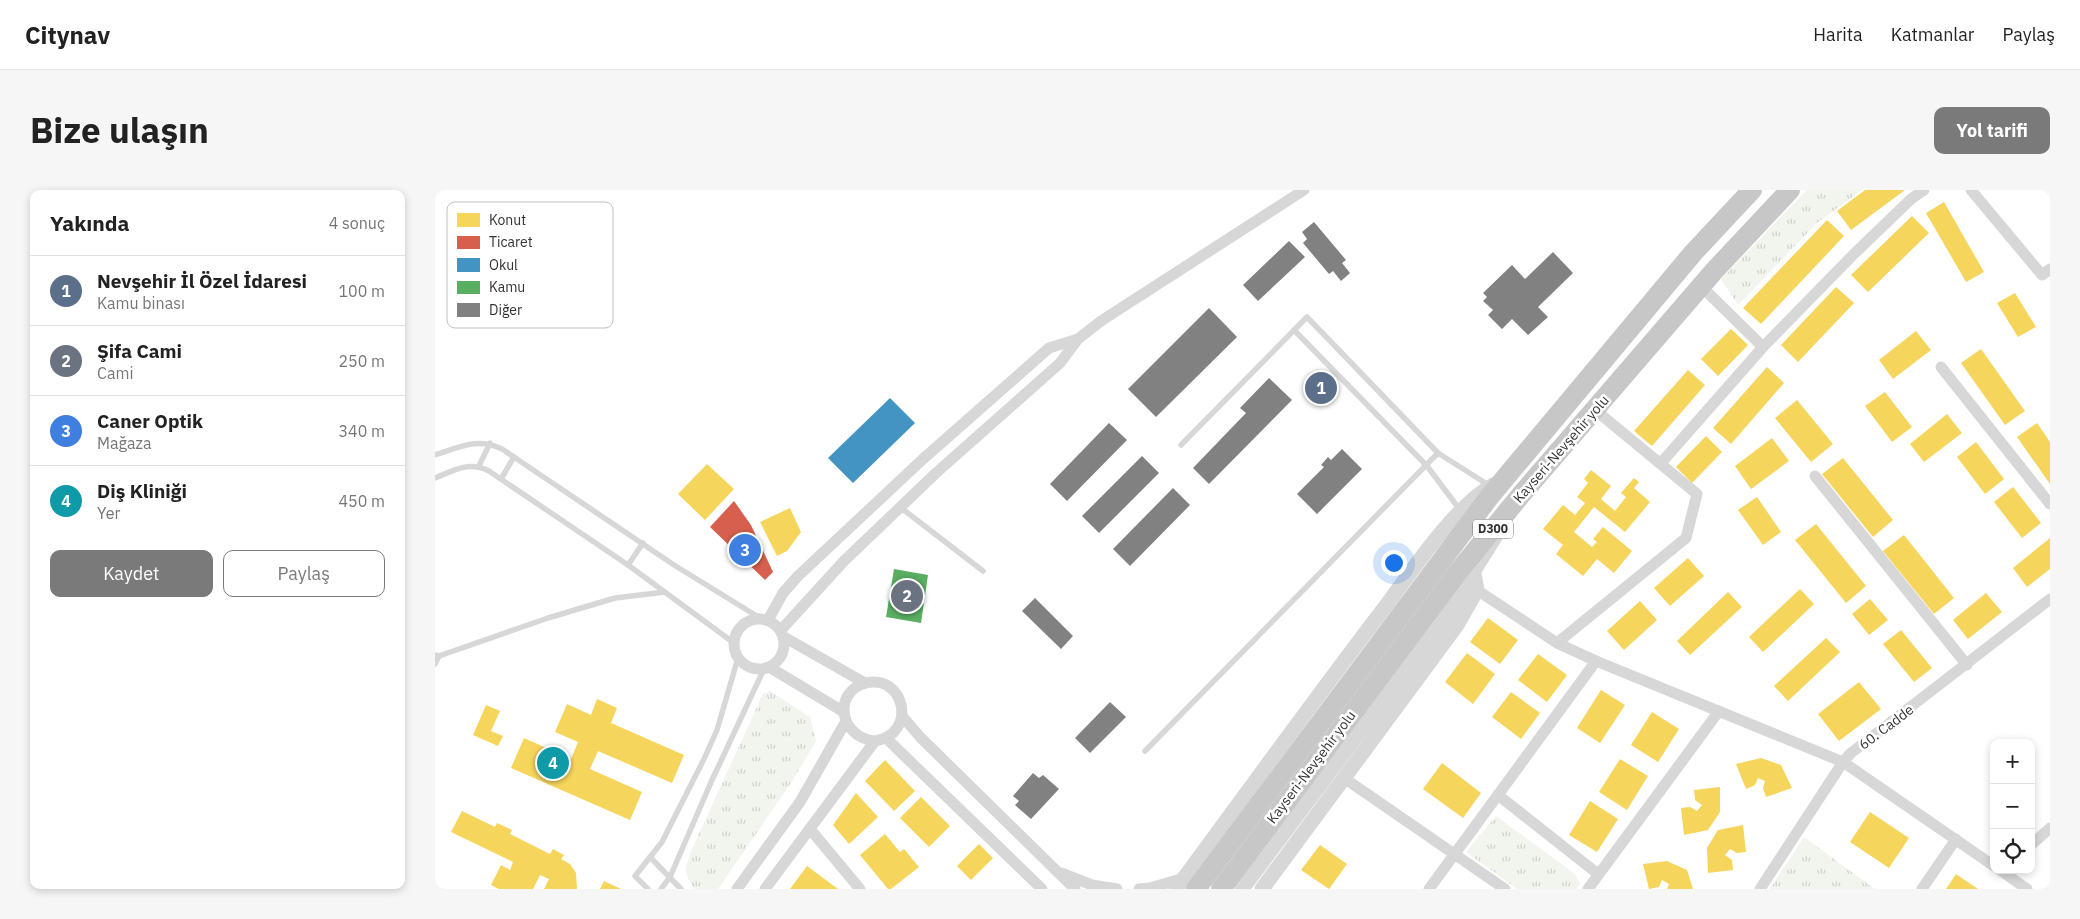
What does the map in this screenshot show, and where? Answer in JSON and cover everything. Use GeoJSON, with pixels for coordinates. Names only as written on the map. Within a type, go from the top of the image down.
{"type":"FeatureCollection","features":[{"type":"Feature","properties":{"kind":"highway","name":"Kayseri-Nevşehir yolu"},"geometry":{"type":"LineString","coordinates":[[1185,885],[1451,547],[1497,483],[1693,253],[1752,190]]}},
{"type":"Feature","properties":{"kind":"highway","name":"Kayseri-Nevşehir yolu"},"geometry":{"type":"LineString","coordinates":[[1221,889],[1458,572],[1520,496],[1701,286],[1791,190]]}},
{"type":"Feature","properties":{"kind":"street"},"geometry":{"type":"LineString","coordinates":[[767,668],[775,664],[784,652],[783,633],[843,561],[936,473],[1060,363],[1078,339],[1109,316],[1304,190]]}},
{"type":"Feature","properties":{"kind":"street"},"geometry":{"type":"LineString","coordinates":[[1661,463],[1763,347],[1853,255],[1911,199],[1923,190]]}},
{"type":"Feature","properties":{"kind":"street"},"geometry":{"type":"LineString","coordinates":[[1971,190],[2041,275],[2050,269]]}},
{"type":"Feature","properties":{"kind":"street"},"geometry":{"type":"LineString","coordinates":[[1701,286],[1763,347]]}},
{"type":"Feature","properties":{"kind":"street"},"geometry":{"type":"LineString","coordinates":[[764,619],[798,576],[923,459],[1049,348],[1078,339]]}},
{"type":"Feature","properties":{"kind":"street"},"geometry":{"type":"LineString","coordinates":[[1941,367],[2050,504]]}},
{"type":"Feature","properties":{"kind":"street"},"geometry":{"type":"LineString","coordinates":[[1557,643],[1686,538],[1697,494],[1595,409]]}},
{"type":"Feature","properties":{"kind":"street"},"geometry":{"type":"LineString","coordinates":[[1815,476],[1967,665]]}},
{"type":"Feature","properties":{"kind":"street"},"geometry":{"type":"LineString","coordinates":[[1139,889],[1185,885],[1349,653],[1430,548],[1470,502],[1497,483]]}},
{"type":"Feature","properties":{"kind":"street"},"geometry":{"type":"LineString","coordinates":[[1242,889],[1435,631],[1474,573],[1520,496]]}},
{"type":"Feature","properties":{"kind":"street"},"geometry":{"type":"LineString","coordinates":[[1261,889],[1457,625],[1477,590],[1474,573]]}},
{"type":"Feature","properties":{"kind":"street"},"geometry":{"type":"LineString","coordinates":[[1477,590],[1557,643],[1596,661],[1843,762],[1990,863]]}},
{"type":"Feature","properties":{"kind":"street","name":"60. Cadde"},"geometry":{"type":"LineString","coordinates":[[1760,889],[1843,762],[1851,753],[2050,599]]}},
{"type":"Feature","properties":{"kind":"street"},"geometry":{"type":"LineString","coordinates":[[845,717],[767,668],[750,667],[738,658],[734,643],[739,628],[752,619],[764,619],[783,633],[865,683]]}},
{"type":"Feature","properties":{"kind":"street"},"geometry":{"type":"LineString","coordinates":[[1429,889],[1596,661]]}},
{"type":"Feature","properties":{"kind":"street"},"geometry":{"type":"LineString","coordinates":[[765,889],[880,739],[897,729],[902,716],[899,698],[893,690],[884,684],[875,682],[865,683],[849,694],[845,703],[845,717],[850,730],[865,740],[880,739],[1042,889]]}},
{"type":"Feature","properties":{"kind":"street"},"geometry":{"type":"LineString","coordinates":[[1588,889],[1719,710]]}},
{"type":"Feature","properties":{"kind":"street"},"geometry":{"type":"LineString","coordinates":[[902,716],[921,738],[1075,889]]}},
{"type":"Feature","properties":{"kind":"street"},"geometry":{"type":"LineString","coordinates":[[737,889],[800,802],[845,717]]}},
{"type":"Feature","properties":{"kind":"street"},"geometry":{"type":"LineString","coordinates":[[1344,778],[1505,889]]}},
{"type":"Feature","properties":{"kind":"street"},"geometry":{"type":"LineString","coordinates":[[1498,795],[1599,874]]}},
{"type":"Feature","properties":{"kind":"street"},"geometry":{"type":"LineString","coordinates":[[2035,841],[2050,828]]}},
{"type":"Feature","properties":{"kind":"street"},"geometry":{"type":"LineString","coordinates":[[810,829],[859,889]]}},
{"type":"Feature","properties":{"kind":"street"},"geometry":{"type":"LineString","coordinates":[[1922,889],[1955,840]]}},
{"type":"Feature","properties":{"kind":"street"},"geometry":{"type":"LineString","coordinates":[[1055,871],[1092,884],[1117,889]]}},
{"type":"Feature","properties":{"kind":"street"},"geometry":{"type":"LineString","coordinates":[[2007,874],[2027,889]]}},
{"type":"Feature","properties":{"kind":"lane"},"geometry":{"type":"LineString","coordinates":[[1181,445],[1307,317],[1438,453],[1497,483]]}},
{"type":"Feature","properties":{"kind":"lane"},"geometry":{"type":"LineString","coordinates":[[1293,330],[1427,466],[1461,512]]}},
{"type":"Feature","properties":{"kind":"lane"},"geometry":{"type":"LineString","coordinates":[[435,455],[468,445],[490,443],[643,544],[764,619]]}},
{"type":"Feature","properties":{"kind":"lane"},"geometry":{"type":"LineString","coordinates":[[479,466],[490,443]]}},
{"type":"Feature","properties":{"kind":"lane"},"geometry":{"type":"LineString","coordinates":[[1145,751],[1438,453]]}},
{"type":"Feature","properties":{"kind":"lane"},"geometry":{"type":"LineString","coordinates":[[501,479],[514,458]]}},
{"type":"Feature","properties":{"kind":"lane"},"geometry":{"type":"LineString","coordinates":[[435,478],[462,467],[479,466],[629,565],[734,643]]}},
{"type":"Feature","properties":{"kind":"lane"},"geometry":{"type":"LineString","coordinates":[[900,507],[983,571]]}},
{"type":"Feature","properties":{"kind":"lane"},"geometry":{"type":"LineString","coordinates":[[629,565],[643,544]]}},
{"type":"Feature","properties":{"kind":"lane"},"geometry":{"type":"LineString","coordinates":[[435,664],[437,655],[548,618],[615,598],[665,592]]}},
{"type":"Feature","properties":{"kind":"lane"},"geometry":{"type":"LineString","coordinates":[[648,889],[635,876],[662,842],[717,730],[738,658]]}},
{"type":"Feature","properties":{"kind":"lane"},"geometry":{"type":"LineString","coordinates":[[661,889],[670,877],[712,780],[767,668]]}},
{"type":"Feature","properties":{"kind":"lane"},"geometry":{"type":"LineString","coordinates":[[650,857],[681,889]]}},
{"type":"Feature","properties":{"kind":"green space"},"geometry":{"type":"Polygon","coordinates":[[[1807,190],[1862,190],[1817,223],[1738,305],[1721,279],[1807,190]]]}},
{"type":"Feature","properties":{"kind":"green space"},"geometry":{"type":"Polygon","coordinates":[[[770,691],[810,717],[816,741],[791,783],[718,889],[695,889],[686,874],[692,849],[763,694],[770,691]]]}},
{"type":"Feature","properties":{"kind":"green space"},"geometry":{"type":"Polygon","coordinates":[[[1496,816],[1575,874],[1580,884],[1577,889],[1517,889],[1466,852],[1496,816]]]}},
{"type":"Feature","properties":{"kind":"green space"},"geometry":{"type":"Polygon","coordinates":[[[1804,837],[1875,889],[1770,889],[1804,837]]]}},
{"type":"Feature","properties":{"kind":"building: Konut"},"geometry":{"type":"Polygon","coordinates":[[[1865,190],[1905,190],[1851,230],[1837,211],[1865,190]]]}},
{"type":"Feature","properties":{"kind":"building: Konut"},"geometry":{"type":"Polygon","coordinates":[[[1944,202],[1984,272],[1966,282],[1926,213],[1944,202]]]}},
{"type":"Feature","properties":{"kind":"building: Konut"},"geometry":{"type":"Polygon","coordinates":[[[1912,216],[1929,233],[1868,292],[1851,275],[1912,216]]]}},
{"type":"Feature","properties":{"kind":"building: Konut"},"geometry":{"type":"Polygon","coordinates":[[[1827,220],[1844,236],[1761,324],[1743,308],[1827,220]]]}},
{"type":"Feature","properties":{"kind":"building: Konut"},"geometry":{"type":"Polygon","coordinates":[[[1836,287],[1854,303],[1798,362],[1781,345],[1836,287]]]}},
{"type":"Feature","properties":{"kind":"building: Konut"},"geometry":{"type":"Polygon","coordinates":[[[2015,293],[2036,327],[2018,337],[1997,303],[2015,293]]]}},
{"type":"Feature","properties":{"kind":"building: Konut"},"geometry":{"type":"Polygon","coordinates":[[[1731,329],[1748,345],[1718,376],[1701,359],[1731,329]]]}},
{"type":"Feature","properties":{"kind":"building: Konut"},"geometry":{"type":"Polygon","coordinates":[[[1916,331],[1931,350],[1893,379],[1879,360],[1916,331]]]}},
{"type":"Feature","properties":{"kind":"building: Konut"},"geometry":{"type":"Polygon","coordinates":[[[1981,349],[2025,411],[2005,425],[1961,363],[1981,349]]]}},
{"type":"Feature","properties":{"kind":"building: Konut"},"geometry":{"type":"Polygon","coordinates":[[[1767,367],[1784,383],[1731,444],[1713,428],[1767,367]]]}},
{"type":"Feature","properties":{"kind":"building: Konut"},"geometry":{"type":"Polygon","coordinates":[[[1688,370],[1705,385],[1652,446],[1634,431],[1688,370]]]}},
{"type":"Feature","properties":{"kind":"building: Konut"},"geometry":{"type":"Polygon","coordinates":[[[1885,392],[1912,427],[1892,442],[1865,406],[1885,392]]]}},
{"type":"Feature","properties":{"kind":"building: Konut"},"geometry":{"type":"Polygon","coordinates":[[[1797,400],[1833,444],[1811,462],[1775,418],[1797,400]]]}},
{"type":"Feature","properties":{"kind":"building: Konut"},"geometry":{"type":"Polygon","coordinates":[[[1947,414],[1962,433],[1924,462],[1910,444],[1947,414]]]}},
{"type":"Feature","properties":{"kind":"building: Konut"},"geometry":{"type":"Polygon","coordinates":[[[2037,423],[2050,442],[2050,484],[2017,437],[2037,423]]]}},
{"type":"Feature","properties":{"kind":"building: Konut"},"geometry":{"type":"Polygon","coordinates":[[[1706,436],[1722,452],[1692,483],[1676,467],[1706,436]]]}},
{"type":"Feature","properties":{"kind":"building: Konut"},"geometry":{"type":"Polygon","coordinates":[[[1772,438],[1789,461],[1751,489],[1735,466],[1772,438]]]}},
{"type":"Feature","properties":{"kind":"building: Konut"},"geometry":{"type":"Polygon","coordinates":[[[1976,442],[2004,479],[1985,494],[1957,457],[1976,442]]]}},
{"type":"Feature","properties":{"kind":"building: Konut"},"geometry":{"type":"Polygon","coordinates":[[[1843,458],[1893,520],[1873,537],[1822,474],[1843,458]]]}},
{"type":"Feature","properties":{"kind":"building: Konut"},"geometry":{"type":"Polygon","coordinates":[[[707,464],[734,489],[705,520],[678,494],[707,464]]]}},
{"type":"Feature","properties":{"kind":"building: Konut"},"geometry":{"type":"Polygon","coordinates":[[[1591,470],[1611,486],[1601,499],[1615,511],[1626,497],[1621,493],[1634,478],[1639,482],[1634,488],[1650,502],[1625,532],[1594,507],[1574,532],[1592,547],[1597,542],[1593,539],[1603,527],[1632,551],[1614,573],[1597,559],[1583,576],[1556,554],[1563,545],[1543,529],[1563,505],[1575,515],[1585,503],[1577,497],[1588,483],[1584,479],[1591,470]]]}},
{"type":"Feature","properties":{"kind":"building: Konut"},"geometry":{"type":"Polygon","coordinates":[[[2013,487],[2041,523],[2022,538],[1994,502],[2013,487]]]}},
{"type":"Feature","properties":{"kind":"building: Konut"},"geometry":{"type":"Polygon","coordinates":[[[1757,497],[1781,532],[1763,545],[1738,510],[1757,497]]]}},
{"type":"Feature","properties":{"kind":"building: Konut"},"geometry":{"type":"Polygon","coordinates":[[[790,508],[801,532],[787,551],[777,556],[760,522],[790,508]]]}},
{"type":"Feature","properties":{"kind":"building: Konut"},"geometry":{"type":"Polygon","coordinates":[[[1816,524],[1866,586],[1846,603],[1795,540],[1816,524]]]}},
{"type":"Feature","properties":{"kind":"building: Konut"},"geometry":{"type":"Polygon","coordinates":[[[1904,535],[1954,598],[1934,614],[1883,551],[1904,535]]]}},
{"type":"Feature","properties":{"kind":"building: Konut"},"geometry":{"type":"Polygon","coordinates":[[[2050,538],[2050,569],[2027,587],[2013,568],[2050,538]]]}},
{"type":"Feature","properties":{"kind":"building: Konut"},"geometry":{"type":"Polygon","coordinates":[[[1688,558],[1704,576],[1670,606],[1654,588],[1688,558]]]}},
{"type":"Feature","properties":{"kind":"building: Konut"},"geometry":{"type":"Polygon","coordinates":[[[1800,589],[1814,604],[1763,652],[1749,637],[1800,589]]]}},
{"type":"Feature","properties":{"kind":"building: Konut"},"geometry":{"type":"Polygon","coordinates":[[[1728,592],[1742,607],[1690,655],[1677,641],[1728,592]]]}},
{"type":"Feature","properties":{"kind":"building: Konut"},"geometry":{"type":"Polygon","coordinates":[[[1986,593],[2002,612],[1968,639],[1953,620],[1986,593]]]}},
{"type":"Feature","properties":{"kind":"building: Konut"},"geometry":{"type":"Polygon","coordinates":[[[1870,599],[1888,620],[1869,635],[1852,614],[1870,599]]]}},
{"type":"Feature","properties":{"kind":"building: Konut"},"geometry":{"type":"Polygon","coordinates":[[[1640,601],[1657,620],[1624,650],[1607,631],[1640,601]]]}},
{"type":"Feature","properties":{"kind":"building: Konut"},"geometry":{"type":"Polygon","coordinates":[[[1488,618],[1518,640],[1500,664],[1470,642],[1488,618]]]}},
{"type":"Feature","properties":{"kind":"building: Konut"},"geometry":{"type":"Polygon","coordinates":[[[1901,630],[1932,668],[1914,682],[1883,644],[1901,630]]]}},
{"type":"Feature","properties":{"kind":"building: Konut"},"geometry":{"type":"Polygon","coordinates":[[[1826,638],[1840,652],[1788,701],[1774,686],[1826,638]]]}},
{"type":"Feature","properties":{"kind":"building: Konut"},"geometry":{"type":"Polygon","coordinates":[[[1467,653],[1495,674],[1473,704],[1445,682],[1467,653]]]}},
{"type":"Feature","properties":{"kind":"building: Konut"},"geometry":{"type":"Polygon","coordinates":[[[1538,654],[1567,675],[1547,702],[1518,680],[1538,654]]]}},
{"type":"Feature","properties":{"kind":"building: Konut"},"geometry":{"type":"Polygon","coordinates":[[[1859,682],[1881,709],[1839,741],[1818,714],[1859,682]]]}},
{"type":"Feature","properties":{"kind":"building: Konut"},"geometry":{"type":"Polygon","coordinates":[[[1601,690],[1625,705],[1600,743],[1577,728],[1601,690]]]}},
{"type":"Feature","properties":{"kind":"building: Konut"},"geometry":{"type":"Polygon","coordinates":[[[1511,692],[1540,713],[1521,739],[1492,717],[1511,692]]]}},
{"type":"Feature","properties":{"kind":"building: Konut"},"geometry":{"type":"Polygon","coordinates":[[[597,699],[617,708],[611,723],[684,755],[672,783],[598,751],[590,769],[642,792],[630,820],[511,768],[524,738],[571,759],[578,742],[555,732],[567,704],[591,715],[597,699]]]}},
{"type":"Feature","properties":{"kind":"building: Konut"},"geometry":{"type":"Polygon","coordinates":[[[486,705],[500,711],[491,731],[503,736],[498,746],[473,735],[486,705]]]}},
{"type":"Feature","properties":{"kind":"building: Konut"},"geometry":{"type":"Polygon","coordinates":[[[1652,712],[1679,729],[1658,762],[1631,745],[1652,712]]]}},
{"type":"Feature","properties":{"kind":"building: Konut"},"geometry":{"type":"Polygon","coordinates":[[[1761,758],[1781,765],[1792,788],[1766,797],[1763,788],[1765,781],[1758,778],[1755,785],[1746,789],[1736,764],[1761,758]]]}},
{"type":"Feature","properties":{"kind":"building: Konut"},"geometry":{"type":"Polygon","coordinates":[[[1620,759],[1648,776],[1627,810],[1599,792],[1620,759]]]}},
{"type":"Feature","properties":{"kind":"building: Konut"},"geometry":{"type":"Polygon","coordinates":[[[885,760],[915,791],[894,811],[865,781],[885,760]]]}},
{"type":"Feature","properties":{"kind":"building: Konut"},"geometry":{"type":"Polygon","coordinates":[[[1442,763],[1481,793],[1463,818],[1423,789],[1442,763]]]}},
{"type":"Feature","properties":{"kind":"building: Konut"},"geometry":{"type":"Polygon","coordinates":[[[1720,787],[1720,812],[1708,830],[1684,835],[1681,808],[1690,807],[1697,811],[1702,805],[1695,800],[1694,790],[1720,787]]]}},
{"type":"Feature","properties":{"kind":"building: Konut"},"geometry":{"type":"Polygon","coordinates":[[[856,793],[878,817],[849,844],[833,825],[856,793]]]}},
{"type":"Feature","properties":{"kind":"building: Konut"},"geometry":{"type":"Polygon","coordinates":[[[921,797],[950,826],[929,847],[900,818],[921,797]]]}},
{"type":"Feature","properties":{"kind":"building: Konut"},"geometry":{"type":"Polygon","coordinates":[[[1590,801],[1618,819],[1597,852],[1569,835],[1590,801]]]}},
{"type":"Feature","properties":{"kind":"building: Konut"},"geometry":{"type":"Polygon","coordinates":[[[462,811],[495,827],[497,823],[512,830],[510,834],[550,854],[553,849],[564,855],[561,859],[570,864],[576,873],[577,889],[544,889],[549,879],[540,875],[533,889],[499,889],[491,885],[501,865],[510,870],[513,862],[451,832],[462,811]]]}},
{"type":"Feature","properties":{"kind":"building: Konut"},"geometry":{"type":"Polygon","coordinates":[[[1870,812],[1909,838],[1889,868],[1850,842],[1870,812]]]}},
{"type":"Feature","properties":{"kind":"building: Konut"},"geometry":{"type":"Polygon","coordinates":[[[1743,825],[1746,852],[1737,853],[1730,849],[1725,855],[1732,860],[1733,870],[1708,873],[1707,848],[1718,830],[1743,825]]]}},
{"type":"Feature","properties":{"kind":"building: Konut"},"geometry":{"type":"Polygon","coordinates":[[[885,834],[900,852],[904,849],[919,867],[891,889],[888,889],[860,855],[885,834]]]}},
{"type":"Feature","properties":{"kind":"building: Konut"},"geometry":{"type":"Polygon","coordinates":[[[979,844],[993,858],[971,880],[957,866],[979,844]]]}},
{"type":"Feature","properties":{"kind":"building: Konut"},"geometry":{"type":"Polygon","coordinates":[[[1320,845],[1347,864],[1329,889],[1301,870],[1320,845]]]}},
{"type":"Feature","properties":{"kind":"building: Konut"},"geometry":{"type":"Polygon","coordinates":[[[1667,861],[1687,870],[1693,889],[1667,889],[1669,884],[1662,880],[1659,887],[1649,889],[1643,864],[1667,861]]]}},
{"type":"Feature","properties":{"kind":"building: Konut"},"geometry":{"type":"Polygon","coordinates":[[[807,866],[838,889],[790,889],[807,866]]]}},
{"type":"Feature","properties":{"kind":"building: Konut"},"geometry":{"type":"Polygon","coordinates":[[[1956,874],[1978,889],[1946,889],[1956,874]]]}},
{"type":"Feature","properties":{"kind":"building: Konut"},"geometry":{"type":"Polygon","coordinates":[[[604,881],[621,889],[600,889],[604,881]]]}},
{"type":"Feature","properties":{"kind":"building: Ticaret"},"geometry":{"type":"Polygon","coordinates":[[[734,501],[751,525],[773,572],[765,580],[710,527],[734,501]]]}},
{"type":"Feature","properties":{"kind":"building: Okul"},"geometry":{"type":"Polygon","coordinates":[[[890,398],[915,423],[853,483],[828,458],[890,398]]]}},
{"type":"Feature","properties":{"kind":"building: Kamu"},"geometry":{"type":"Polygon","coordinates":[[[894,569],[928,575],[921,623],[886,617],[894,569]]]}},
{"type":"Feature","properties":{"kind":"building: Diğer"},"geometry":{"type":"Polygon","coordinates":[[[1314,222],[1346,260],[1342,263],[1350,273],[1341,281],[1333,271],[1329,274],[1303,243],[1307,239],[1302,232],[1314,222]]]}},
{"type":"Feature","properties":{"kind":"building: Diğer"},"geometry":{"type":"Polygon","coordinates":[[[1289,241],[1305,257],[1258,301],[1243,285],[1289,241]]]}},
{"type":"Feature","properties":{"kind":"building: Diğer"},"geometry":{"type":"Polygon","coordinates":[[[1553,252],[1573,273],[1538,307],[1548,317],[1528,335],[1512,319],[1502,329],[1488,315],[1493,310],[1483,301],[1487,297],[1483,293],[1512,265],[1525,279],[1553,252]]]}},
{"type":"Feature","properties":{"kind":"building: Diğer"},"geometry":{"type":"Polygon","coordinates":[[[1209,308],[1237,337],[1156,417],[1128,389],[1209,308]]]}},
{"type":"Feature","properties":{"kind":"building: Diğer"},"geometry":{"type":"Polygon","coordinates":[[[1269,378],[1292,400],[1209,484],[1193,468],[1246,413],[1240,408],[1269,378]]]}},
{"type":"Feature","properties":{"kind":"building: Diğer"},"geometry":{"type":"Polygon","coordinates":[[[1109,423],[1127,440],[1067,501],[1050,484],[1109,423]]]}},
{"type":"Feature","properties":{"kind":"building: Diğer"},"geometry":{"type":"Polygon","coordinates":[[[1342,449],[1362,469],[1317,514],[1297,494],[1324,467],[1321,465],[1328,457],[1331,460],[1342,449]]]}},
{"type":"Feature","properties":{"kind":"building: Diğer"},"geometry":{"type":"Polygon","coordinates":[[[1142,456],[1159,473],[1099,533],[1082,516],[1142,456]]]}},
{"type":"Feature","properties":{"kind":"building: Diğer"},"geometry":{"type":"Polygon","coordinates":[[[1173,488],[1190,505],[1130,566],[1113,549],[1173,488]]]}},
{"type":"Feature","properties":{"kind":"building: Diğer"},"geometry":{"type":"Polygon","coordinates":[[[1035,598],[1073,636],[1061,649],[1022,611],[1035,598]]]}},
{"type":"Feature","properties":{"kind":"building: Diğer"},"geometry":{"type":"Polygon","coordinates":[[[1110,702],[1126,717],[1090,753],[1075,738],[1110,702]]]}},
{"type":"Feature","properties":{"kind":"building: Diğer"},"geometry":{"type":"Polygon","coordinates":[[[1033,773],[1039,778],[1043,775],[1059,789],[1031,819],[1015,805],[1019,801],[1013,796],[1033,773]]]}},
{"type":"Feature","properties":{"kind":"place","name":"Nevşehir İl Özel İdaresi"},"geometry":{"type":"Point","coordinates":[1321,388]}},
{"type":"Feature","properties":{"kind":"place","name":"Caner Optik"},"geometry":{"type":"Point","coordinates":[745,550]}},
{"type":"Feature","properties":{"kind":"place","name":"Şifa Cami"},"geometry":{"type":"Point","coordinates":[907,596]}},
{"type":"Feature","properties":{"kind":"place","name":"Diş Kliniği"},"geometry":{"type":"Point","coordinates":[553,763]}}]}
